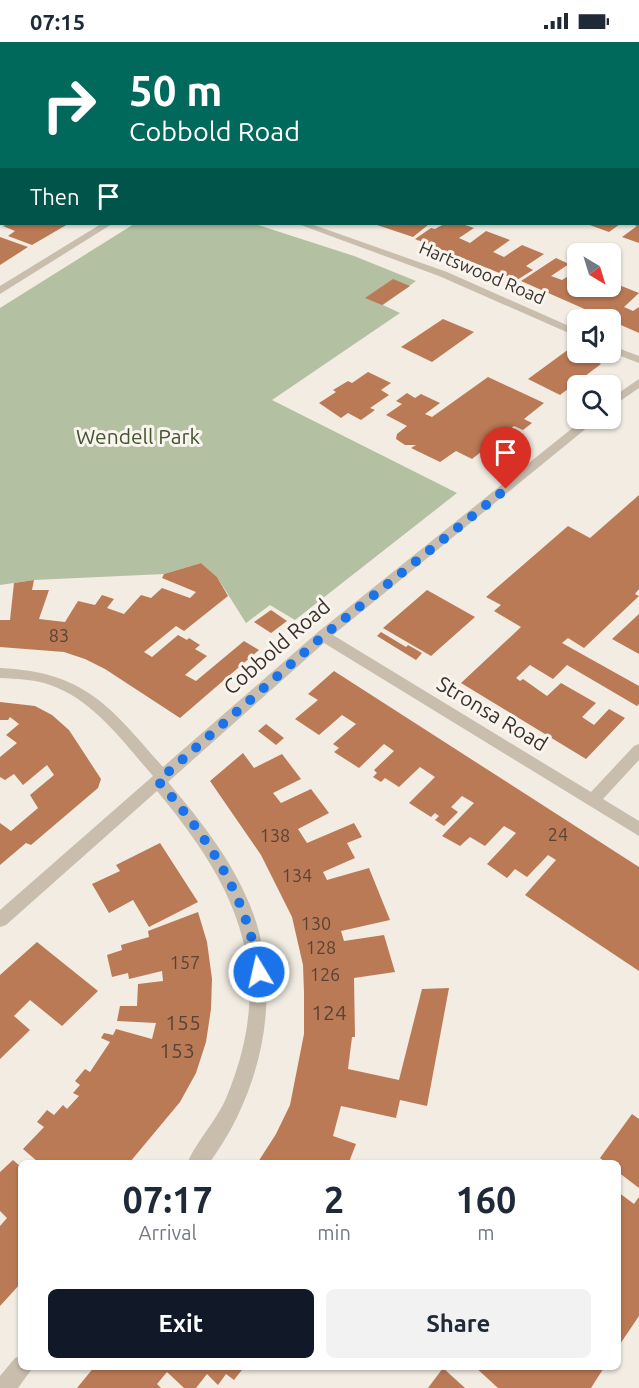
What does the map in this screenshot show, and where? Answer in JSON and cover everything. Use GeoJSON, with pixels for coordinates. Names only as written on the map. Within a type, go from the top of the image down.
{"type":"FeatureCollection","features":[{"type":"Feature","properties":{"kind":"street"},"geometry":{"type":"LineString","coordinates":[[0,291],[105,225]]}},
{"type":"Feature","properties":{"kind":"street","name":"Hartswood Road"},"geometry":{"type":"LineString","coordinates":[[306,225],[433,270],[567,328]]}},
{"type":"Feature","properties":{"kind":"street"},"geometry":{"type":"LineString","coordinates":[[621,353],[639,360]]}},
{"type":"Feature","properties":{"kind":"street"},"geometry":{"type":"LineString","coordinates":[[621,396],[639,382]]}},
{"type":"Feature","properties":{"kind":"street","name":"Cobbold Road"},"geometry":{"type":"LineString","coordinates":[[0,920],[323,636],[579,429]]}},
{"type":"Feature","properties":{"kind":"street","name":"Stronsa Road"},"geometry":{"type":"LineString","coordinates":[[323,636],[639,829]]}},
{"type":"Feature","properties":{"kind":"street"},"geometry":{"type":"LineString","coordinates":[[0,673],[48,678],[65,683],[95,700],[206,838],[243,906],[254,939],[259,972],[259,1010],[243,1084],[227,1122],[199,1160]]}},
{"type":"Feature","properties":{"kind":"street"},"geometry":{"type":"LineString","coordinates":[[593,800],[639,750]]}},
{"type":"Feature","properties":{"kind":"street"},"geometry":{"type":"LineString","coordinates":[[4,1388],[20,1370]]}},
{"type":"Feature","properties":{"kind":"green space","name":"Wendell Park"},"geometry":{"type":"Polygon","coordinates":[[[132,225],[258,225],[354,256],[416,281],[383,305],[400,313],[272,400],[457,493],[295,620],[270,605],[246,623],[217,577],[201,563],[164,574],[34,580],[0,585],[0,308],[132,225]]]}},
{"type":"Feature","properties":{"kind":"building"},"geometry":{"type":"Polygon","coordinates":[[[66,225],[32,245],[8,236],[15,231],[3,226],[66,225]]]}},
{"type":"Feature","properties":{"kind":"building"},"geometry":{"type":"Polygon","coordinates":[[[377,225],[428,225],[413,237],[377,225]]]}},
{"type":"Feature","properties":{"kind":"building"},"geometry":{"type":"Polygon","coordinates":[[[442,225],[465,225],[474,228],[459,238],[470,243],[486,231],[510,240],[493,252],[504,257],[522,245],[544,254],[526,266],[533,270],[517,280],[415,239],[431,228],[435,229],[442,225]]]}},
{"type":"Feature","properties":{"kind":"building"},"geometry":{"type":"Polygon","coordinates":[[[590,225],[619,225],[609,232],[590,225]]]}},
{"type":"Feature","properties":{"kind":"building"},"geometry":{"type":"Polygon","coordinates":[[[634,225],[639,225],[639,243],[622,237],[637,226],[634,225]]]}},
{"type":"Feature","properties":{"kind":"building"},"geometry":{"type":"Polygon","coordinates":[[[0,237],[28,247],[0,265],[0,237]]]}},
{"type":"Feature","properties":{"kind":"building"},"geometry":{"type":"Polygon","coordinates":[[[556,258],[567,263],[567,265],[551,276],[562,280],[567,277],[567,297],[621,297],[621,286],[639,293],[624,307],[633,311],[639,307],[639,333],[621,325],[621,309],[585,309],[521,281],[556,258]]]}},
{"type":"Feature","properties":{"kind":"building"},"geometry":{"type":"Polygon","coordinates":[[[393,279],[410,286],[382,305],[365,298],[393,279]]]}},
{"type":"Feature","properties":{"kind":"building"},"geometry":{"type":"Polygon","coordinates":[[[443,319],[474,332],[432,362],[401,347],[443,319]]]}},
{"type":"Feature","properties":{"kind":"building"},"geometry":{"type":"Polygon","coordinates":[[[567,350],[567,363],[601,364],[586,375],[567,375],[567,390],[560,395],[528,379],[567,350]]]}},
{"type":"Feature","properties":{"kind":"building"},"geometry":{"type":"Polygon","coordinates":[[[368,372],[391,383],[381,390],[389,395],[370,408],[375,410],[361,420],[348,413],[341,418],[319,403],[336,392],[333,390],[348,381],[352,383],[368,372]]]}},
{"type":"Feature","properties":{"kind":"building"},"geometry":{"type":"Polygon","coordinates":[[[488,377],[544,403],[524,419],[532,423],[523,430],[514,426],[472,459],[456,451],[440,462],[411,448],[416,445],[405,445],[396,439],[397,434],[407,426],[386,415],[402,404],[396,401],[407,393],[415,398],[421,394],[440,403],[425,414],[432,417],[488,377]]]}},
{"type":"Feature","properties":{"kind":"building"},"geometry":{"type":"Polygon","coordinates":[[[639,495],[639,589],[635,594],[639,596],[584,648],[568,638],[562,643],[639,686],[639,704],[637,706],[567,665],[553,679],[530,665],[516,678],[520,681],[523,679],[547,696],[561,683],[596,703],[582,717],[594,725],[609,709],[625,718],[586,759],[461,683],[521,627],[494,611],[501,605],[486,597],[568,526],[590,538],[639,495]]]}},
{"type":"Feature","properties":{"kind":"building"},"geometry":{"type":"Polygon","coordinates":[[[201,563],[217,577],[228,596],[184,631],[176,626],[144,652],[152,657],[178,635],[187,640],[189,638],[200,645],[195,649],[207,656],[185,675],[196,681],[244,641],[259,650],[180,718],[105,669],[85,659],[64,652],[0,647],[0,620],[10,620],[14,583],[34,580],[32,590],[49,590],[39,619],[65,622],[78,601],[95,605],[102,595],[114,599],[107,608],[124,614],[141,595],[151,598],[162,588],[190,598],[196,592],[162,578],[164,574],[201,563]]]}},
{"type":"Feature","properties":{"kind":"building"},"geometry":{"type":"Polygon","coordinates":[[[427,590],[475,617],[431,656],[383,628],[427,590]]]}},
{"type":"Feature","properties":{"kind":"building"},"geometry":{"type":"Polygon","coordinates":[[[271,610],[287,621],[271,633],[254,622],[271,610]]]}},
{"type":"Feature","properties":{"kind":"building"},"geometry":{"type":"Polygon","coordinates":[[[639,614],[639,654],[612,639],[639,614]]]}},
{"type":"Feature","properties":{"kind":"building"},"geometry":{"type":"Polygon","coordinates":[[[381,632],[406,647],[408,645],[422,653],[416,660],[377,636],[381,632]]]}},
{"type":"Feature","properties":{"kind":"building"},"geometry":{"type":"Polygon","coordinates":[[[334,671],[639,867],[639,971],[525,895],[556,860],[548,855],[527,877],[515,869],[507,878],[487,864],[516,833],[504,826],[485,846],[470,837],[460,846],[442,836],[474,803],[462,796],[451,807],[458,812],[444,826],[435,820],[439,816],[435,813],[431,817],[409,803],[435,777],[420,767],[399,787],[385,778],[381,782],[373,777],[377,773],[374,770],[394,751],[384,744],[359,768],[334,752],[339,748],[333,744],[356,724],[342,715],[319,735],[295,719],[318,700],[308,694],[334,671]]]}},
{"type":"Feature","properties":{"kind":"building"},"geometry":{"type":"Polygon","coordinates":[[[0,702],[35,706],[52,715],[69,730],[101,779],[98,788],[31,845],[26,843],[0,865],[0,823],[11,831],[38,808],[30,795],[54,775],[47,765],[23,785],[14,774],[5,780],[0,777],[0,757],[17,743],[6,735],[19,724],[10,717],[8,720],[0,720],[0,702]]]}},
{"type":"Feature","properties":{"kind":"building"},"geometry":{"type":"Polygon","coordinates":[[[266,724],[284,738],[276,745],[258,731],[266,724]]]}},
{"type":"Feature","properties":{"kind":"building"},"geometry":{"type":"Polygon","coordinates":[[[243,753],[254,768],[282,754],[301,779],[273,793],[281,803],[311,789],[329,813],[298,829],[307,843],[354,823],[362,837],[347,843],[355,858],[323,872],[327,880],[369,868],[390,920],[341,931],[344,941],[384,935],[395,972],[354,978],[355,1037],[352,1037],[348,1069],[399,1080],[422,989],[449,988],[427,1106],[400,1100],[396,1118],[341,1106],[333,1136],[356,1144],[350,1160],[259,1160],[276,1134],[290,1105],[304,1034],[303,965],[292,917],[261,855],[210,781],[243,753]]]}},
{"type":"Feature","properties":{"kind":"building"},"geometry":{"type":"Polygon","coordinates":[[[160,843],[198,902],[149,927],[133,900],[109,913],[92,884],[120,871],[116,865],[160,843]]]}},
{"type":"Feature","properties":{"kind":"building"},"geometry":{"type":"Polygon","coordinates":[[[198,912],[207,942],[212,979],[211,1009],[206,1042],[196,1073],[180,1102],[132,1160],[36,1160],[23,1149],[44,1127],[37,1122],[47,1110],[54,1115],[63,1105],[67,1109],[79,1096],[73,1093],[80,1085],[75,1081],[85,1069],[90,1072],[110,1042],[101,1038],[104,1033],[113,1035],[116,1029],[152,1039],[156,1023],[117,1021],[120,1006],[137,1006],[138,984],[163,981],[162,971],[129,979],[128,973],[112,977],[107,955],[122,950],[121,945],[149,937],[148,931],[198,912]]]}},
{"type":"Feature","properties":{"kind":"building"},"geometry":{"type":"Polygon","coordinates":[[[37,942],[98,991],[62,1026],[30,1000],[14,1016],[30,1030],[0,1059],[0,975],[37,942]]]}},
{"type":"Feature","properties":{"kind":"building"},"geometry":{"type":"Polygon","coordinates":[[[632,1114],[639,1119],[639,1188],[621,1174],[621,1160],[600,1158],[632,1114]]]}},
{"type":"Feature","properties":{"kind":"building"},"geometry":{"type":"Polygon","coordinates":[[[13,1160],[18,1164],[18,1286],[0,1306],[0,1226],[7,1218],[0,1211],[0,1172],[13,1160]]]}},
{"type":"Feature","properties":{"kind":"building"},"geometry":{"type":"Polygon","coordinates":[[[621,1194],[634,1204],[639,1197],[639,1316],[621,1343],[621,1194]]]}},
{"type":"Feature","properties":{"kind":"building"},"geometry":{"type":"Polygon","coordinates":[[[92,1370],[242,1370],[234,1380],[226,1374],[218,1385],[207,1374],[196,1388],[184,1388],[167,1372],[157,1384],[161,1388],[77,1388],[92,1370]]]}},
{"type":"Feature","properties":{"kind":"building"},"geometry":{"type":"Polygon","coordinates":[[[442,1370],[445,1370],[465,1388],[428,1388],[442,1370]]]}},
{"type":"Feature","properties":{"kind":"building"},"geometry":{"type":"Polygon","coordinates":[[[478,1370],[602,1370],[591,1388],[498,1388],[478,1370]]]}},
{"type":"Feature","properties":{"kind":"route"},"geometry":{"type":"LineString","coordinates":[[259,972],[254,939],[243,906],[228,875],[206,838],[158,781],[323,636],[506,489]]}}]}
